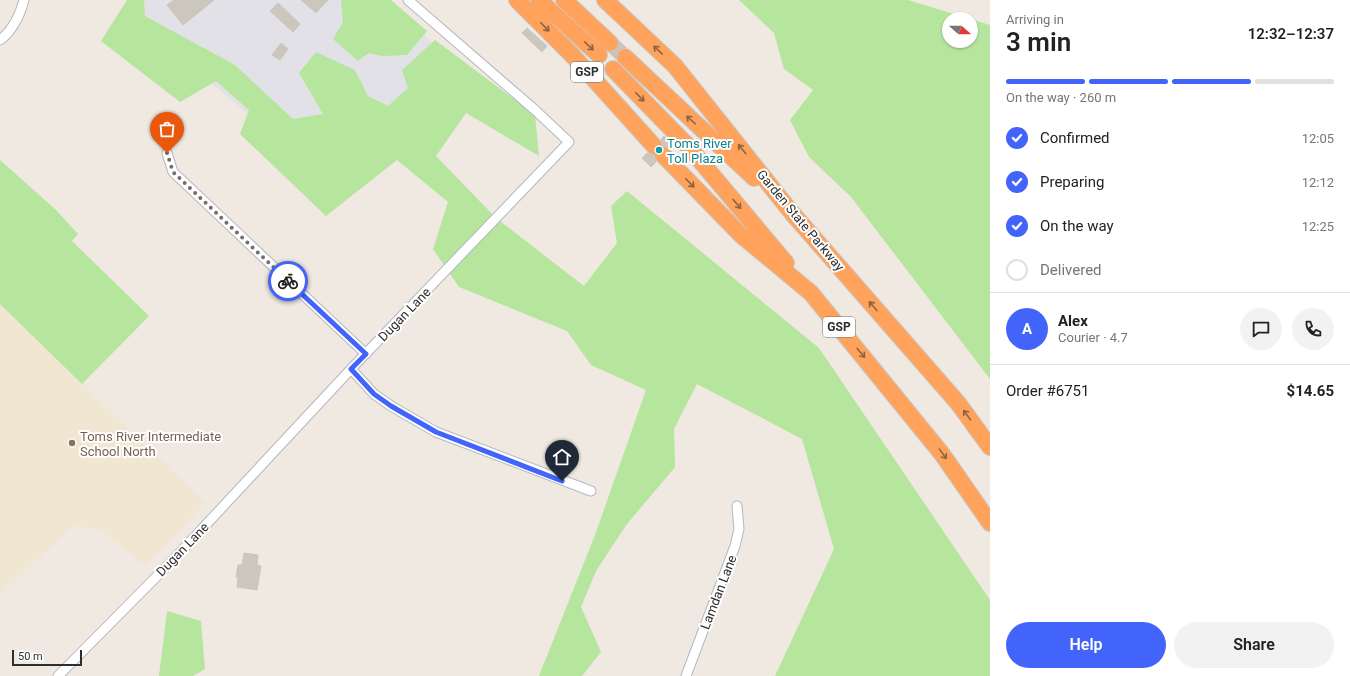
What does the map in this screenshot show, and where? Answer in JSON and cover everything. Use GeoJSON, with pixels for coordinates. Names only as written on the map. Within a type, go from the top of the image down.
{"type":"FeatureCollection","features":[{"type":"Feature","properties":{"kind":"highway","name":"GSP"},"geometry":{"type":"LineString","coordinates":[[517,0],[573,56],[659,150],[741,235],[811,293],[942,454],[990,523]]}},
{"type":"Feature","properties":{"kind":"highway"},"geometry":{"type":"LineString","coordinates":[[540,0],[599,55]]}},
{"type":"Feature","properties":{"kind":"highway"},"geometry":{"type":"LineString","coordinates":[[564,0],[610,43]]}},
{"type":"Feature","properties":{"kind":"highway","name":"Garden State Parkway"},"geometry":{"type":"LineString","coordinates":[[605,0],[675,66],[792,212],[958,403],[990,447]]}},
{"type":"Feature","properties":{"kind":"highway"},"geometry":{"type":"LineString","coordinates":[[625,57],[792,212]]}},
{"type":"Feature","properties":{"kind":"highway"},"geometry":{"type":"LineString","coordinates":[[613,69],[687,145],[811,293]]}},
{"type":"Feature","properties":{"kind":"street"},"geometry":{"type":"LineString","coordinates":[[0,40],[13,27],[21,12],[24,0]]}},
{"type":"Feature","properties":{"kind":"street","name":"Dugan Lane"},"geometry":{"type":"LineString","coordinates":[[58,676],[180,552],[351,369],[569,142],[535,110],[408,0]]}},
{"type":"Feature","properties":{"kind":"street"},"geometry":{"type":"LineString","coordinates":[[167,153],[173,172],[366,354]]}},
{"type":"Feature","properties":{"kind":"street"},"geometry":{"type":"LineString","coordinates":[[351,369],[374,394],[391,406],[436,432],[591,491]]}},
{"type":"Feature","properties":{"kind":"street","name":"Lamdan Lane"},"geometry":{"type":"LineString","coordinates":[[686,676],[735,546],[740,529],[737,506]]}},
{"type":"Feature","properties":{"kind":"shaded area"},"geometry":{"type":"Polygon","coordinates":[[[144,0],[391,0],[456,68],[333,187],[134,17],[144,0]]]}},
{"type":"Feature","properties":{"kind":"shaded area","name":"Toms River Intermediate School North"},"geometry":{"type":"Polygon","coordinates":[[[0,304],[205,503],[145,565],[99,529],[72,526],[0,594],[0,304]]]}},
{"type":"Feature","properties":{"kind":"green space"},"geometry":{"type":"Polygon","coordinates":[[[127,0],[144,0],[145,16],[235,65],[293,119],[323,114],[299,73],[316,52],[355,70],[368,96],[388,106],[408,88],[402,70],[435,40],[535,115],[539,156],[466,113],[436,156],[496,218],[584,286],[617,243],[611,206],[627,191],[819,348],[990,600],[990,676],[775,676],[834,549],[802,439],[697,384],[674,429],[675,467],[627,524],[596,571],[581,607],[601,652],[582,676],[539,676],[595,535],[646,390],[591,365],[567,331],[459,287],[433,249],[448,202],[397,160],[326,216],[240,134],[249,110],[216,81],[180,102],[101,41],[127,0]]]}},
{"type":"Feature","properties":{"kind":"green space"},"geometry":{"type":"Polygon","coordinates":[[[341,0],[391,0],[427,31],[407,55],[382,56],[369,53],[358,61],[333,39],[343,22],[341,0]]]}},
{"type":"Feature","properties":{"kind":"green space"},"geometry":{"type":"Polygon","coordinates":[[[739,0],[908,0],[947,12],[942,12],[942,48],[978,48],[978,21],[990,25],[990,379],[851,197],[809,157],[790,120],[813,90],[784,69],[774,33],[739,0]]]}},
{"type":"Feature","properties":{"kind":"green space"},"geometry":{"type":"Polygon","coordinates":[[[0,160],[56,210],[78,234],[72,241],[149,316],[82,384],[0,304],[0,160]]]}},
{"type":"Feature","properties":{"kind":"green space"},"geometry":{"type":"Polygon","coordinates":[[[167,611],[201,621],[205,669],[193,676],[159,676],[167,611]]]}},
{"type":"Feature","properties":{"kind":"building"},"geometry":{"type":"Polygon","coordinates":[[[174,0],[214,0],[183,25],[167,5],[174,0]]]}},
{"type":"Feature","properties":{"kind":"building"},"geometry":{"type":"Polygon","coordinates":[[[301,0],[328,0],[316,13],[301,0]]]}},
{"type":"Feature","properties":{"kind":"building"},"geometry":{"type":"Polygon","coordinates":[[[278,3],[300,24],[293,32],[270,11],[278,3]]]}},
{"type":"Feature","properties":{"kind":"building"},"geometry":{"type":"Polygon","coordinates":[[[527,28],[547,46],[542,52],[522,33],[527,28]]]}},
{"type":"Feature","properties":{"kind":"building"},"geometry":{"type":"Polygon","coordinates":[[[281,43],[288,49],[280,60],[272,55],[281,43]]]}},
{"type":"Feature","properties":{"kind":"building"},"geometry":{"type":"Polygon","coordinates":[[[664,136],[673,145],[670,148],[663,146],[661,139],[664,136]]]}},
{"type":"Feature","properties":{"kind":"building"},"geometry":{"type":"Polygon","coordinates":[[[647,153],[654,155],[656,162],[651,167],[642,158],[647,153]]]}},
{"type":"Feature","properties":{"kind":"building"},"geometry":{"type":"Polygon","coordinates":[[[244,553],[258,555],[257,565],[261,566],[257,590],[237,587],[238,578],[236,577],[238,565],[242,565],[244,553]]]}},
{"type":"Feature","properties":{"kind":"tunnel"},"geometry":{"type":"LineString","coordinates":[[610,43],[625,57]]}},
{"type":"Feature","properties":{"kind":"way so far"},"geometry":{"type":"LineString","coordinates":[[167,153],[173,172],[288,281]]}},
{"type":"Feature","properties":{"kind":"place","name":"Toms River Toll Plaza"},"geometry":{"type":"Point","coordinates":[659,150]}},
{"type":"Feature","properties":{"kind":"place","name":"Toms River Intermediate School North"},"geometry":{"type":"Point","coordinates":[72,443]}},
{"type":"Feature","properties":{"kind":"route"},"geometry":{"type":"LineString","coordinates":[[288,281],[366,354],[351,369],[374,394],[391,406],[436,432],[562,481]]}}]}
